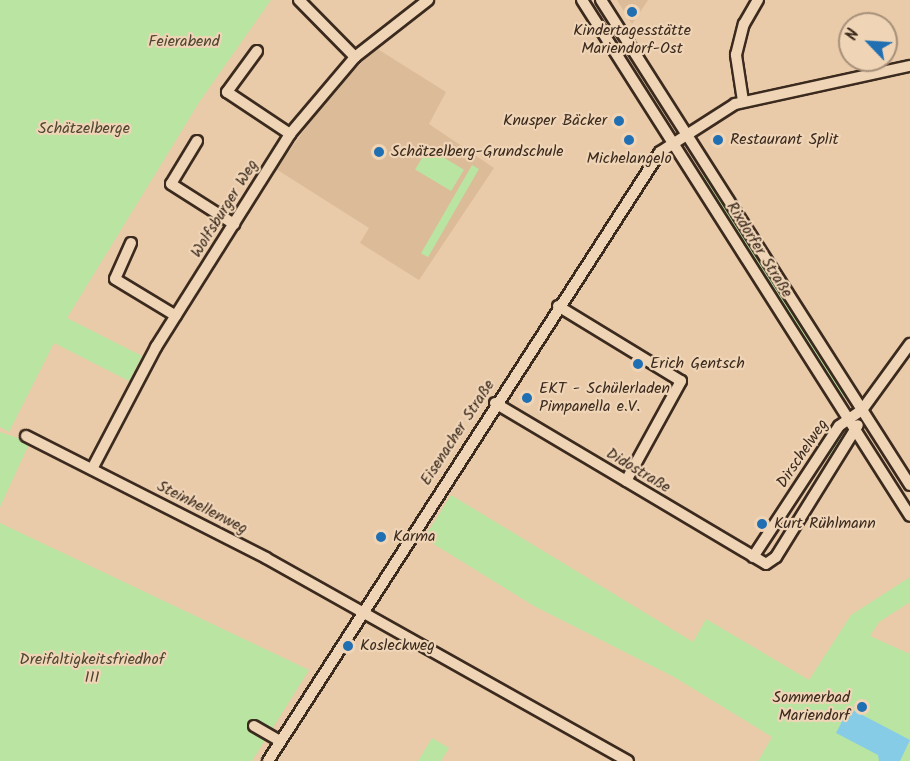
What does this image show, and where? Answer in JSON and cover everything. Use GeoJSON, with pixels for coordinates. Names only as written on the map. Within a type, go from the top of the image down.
{"type":"FeatureCollection","features":[{"type":"Feature","properties":{"kind":"street"},"geometry":{"type":"LineString","coordinates":[[300,0],[355,57]]}},
{"type":"Feature","properties":{"kind":"street","name":"Wolfsburger Weg"},"geometry":{"type":"LineString","coordinates":[[93,469],[176,316],[290,134],[355,57],[428,0]]}},
{"type":"Feature","properties":{"kind":"street","name":"Rixdorfer Straße"},"geometry":{"type":"LineString","coordinates":[[582,0],[910,516]]}},
{"type":"Feature","properties":{"kind":"street","name":"Rixdorfer Straße"},"geometry":{"type":"LineString","coordinates":[[601,0],[688,133],[910,485]]}},
{"type":"Feature","properties":{"kind":"street"},"geometry":{"type":"LineString","coordinates":[[743,101],[736,54],[744,24],[758,0]]}},
{"type":"Feature","properties":{"kind":"street"},"geometry":{"type":"LineString","coordinates":[[257,51],[227,93],[290,134]]}},
{"type":"Feature","properties":{"kind":"street","name":"Eisenacher Straße"},"geometry":{"type":"LineString","coordinates":[[268,761],[495,403],[660,152],[743,101],[910,66]]}},
{"type":"Feature","properties":{"kind":"street"},"geometry":{"type":"LineString","coordinates":[[197,141],[171,184],[234,224]]}},
{"type":"Feature","properties":{"kind":"street"},"geometry":{"type":"LineString","coordinates":[[694,176],[709,167]]}},
{"type":"Feature","properties":{"kind":"street"},"geometry":{"type":"LineString","coordinates":[[131,243],[115,279],[176,316]]}},
{"type":"Feature","properties":{"kind":"street"},"geometry":{"type":"LineString","coordinates":[[558,306],[681,381],[626,481]]}},
{"type":"Feature","properties":{"kind":"street"},"geometry":{"type":"LineString","coordinates":[[862,410],[910,344]]}},
{"type":"Feature","properties":{"kind":"street","name":"Didostraße"},"geometry":{"type":"LineString","coordinates":[[495,403],[766,564]]}},
{"type":"Feature","properties":{"kind":"street","name":"Dirschelweg"},"geometry":{"type":"LineString","coordinates":[[753,556],[847,417],[862,410]]}},
{"type":"Feature","properties":{"kind":"street","name":"Dirschelweg"},"geometry":{"type":"LineString","coordinates":[[766,564],[776,557],[857,431],[862,410]]}},
{"type":"Feature","properties":{"kind":"street","name":"Steinhellenweg"},"geometry":{"type":"LineString","coordinates":[[26,436],[266,558],[360,615]]}},
{"type":"Feature","properties":{"kind":"street"},"geometry":{"type":"LineString","coordinates":[[360,615],[628,761]]}},
{"type":"Feature","properties":{"kind":"street"},"geometry":{"type":"LineString","coordinates":[[254,726],[280,741]]}},
{"type":"Feature","properties":{"kind":"shaded area","name":"Kindertagesstätte Mariendorf-Ost"},"geometry":{"type":"Polygon","coordinates":[[[617,0],[648,0],[632,24],[617,0]]]}},
{"type":"Feature","properties":{"kind":"shaded area","name":"Schätzelberg-Grundschule"},"geometry":{"type":"Polygon","coordinates":[[[376,48],[446,92],[429,124],[494,168],[419,280],[360,243],[369,228],[276,169],[332,92],[376,48]]]}},
{"type":"Feature","properties":{"kind":"green space","name":"Schätzelberge"},"geometry":{"type":"Polygon","coordinates":[[[0,0],[271,0],[200,101],[67,318],[142,356],[129,381],[54,343],[9,432],[0,427],[0,0]]]}},
{"type":"Feature","properties":{"kind":"green space"},"geometry":{"type":"Polygon","coordinates":[[[428,148],[464,170],[451,191],[415,169],[428,148]]]}},
{"type":"Feature","properties":{"kind":"green space"},"geometry":{"type":"Polygon","coordinates":[[[472,165],[479,169],[428,257],[421,253],[472,165]]]}},
{"type":"Feature","properties":{"kind":"green space"},"geometry":{"type":"Polygon","coordinates":[[[706,174],[848,393],[841,401],[700,178],[706,174]]]}},
{"type":"Feature","properties":{"kind":"green space"},"geometry":{"type":"Polygon","coordinates":[[[0,432],[30,442],[0,507],[0,432]]]}},
{"type":"Feature","properties":{"kind":"green space"},"geometry":{"type":"Polygon","coordinates":[[[839,434],[846,443],[818,464],[811,456],[839,434]]]}},
{"type":"Feature","properties":{"kind":"green space"},"geometry":{"type":"Polygon","coordinates":[[[451,495],[693,642],[706,619],[809,680],[851,615],[910,577],[910,602],[879,622],[870,636],[910,654],[910,761],[758,761],[772,737],[674,677],[534,606],[424,538],[451,495]]]}},
{"type":"Feature","properties":{"kind":"green space","name":"Dreifaltigkeitsfriedhof III"},"geometry":{"type":"Polygon","coordinates":[[[0,523],[309,670],[252,761],[0,761],[0,523]]]}},
{"type":"Feature","properties":{"kind":"green space"},"geometry":{"type":"Polygon","coordinates":[[[432,738],[449,748],[441,761],[418,761],[432,738]]]}},
{"type":"Feature","properties":{"kind":"water"},"geometry":{"type":"Polygon","coordinates":[[[849,708],[910,740],[900,761],[879,761],[878,755],[836,733],[849,708]]]}},
{"type":"Feature","properties":{"kind":"place","name":"Kindertagesstätte Mariendorf-Ost"},"geometry":{"type":"Point","coordinates":[632,12]}},
{"type":"Feature","properties":{"kind":"place","name":"Knusper Bäcker"},"geometry":{"type":"Point","coordinates":[619,121]}},
{"type":"Feature","properties":{"kind":"place","name":"Michelangelo"},"geometry":{"type":"Point","coordinates":[629,140]}},
{"type":"Feature","properties":{"kind":"place","name":"Restaurant Split"},"geometry":{"type":"Point","coordinates":[718,140]}},
{"type":"Feature","properties":{"kind":"place","name":"Schätzelberg-Grundschule"},"geometry":{"type":"Point","coordinates":[379,152]}},
{"type":"Feature","properties":{"kind":"place","name":"Erich Gentsch"},"geometry":{"type":"Point","coordinates":[638,364]}},
{"type":"Feature","properties":{"kind":"place","name":"EKT - Schülerladen Pimpanella e.V."},"geometry":{"type":"Point","coordinates":[527,398]}},
{"type":"Feature","properties":{"kind":"place","name":"Kurt Rühlmann"},"geometry":{"type":"Point","coordinates":[762,524]}},
{"type":"Feature","properties":{"kind":"place","name":"Karma"},"geometry":{"type":"Point","coordinates":[381,537]}},
{"type":"Feature","properties":{"kind":"place","name":"Kosleckweg"},"geometry":{"type":"Point","coordinates":[348,646]}},
{"type":"Feature","properties":{"kind":"place","name":"Sommerbad Mariendorf"},"geometry":{"type":"Point","coordinates":[862,707]}},
{"type":"Feature","properties":{"kind":"park label","name":"Feierabend"},"geometry":{"type":"Point","coordinates":[184,42]}}]}
